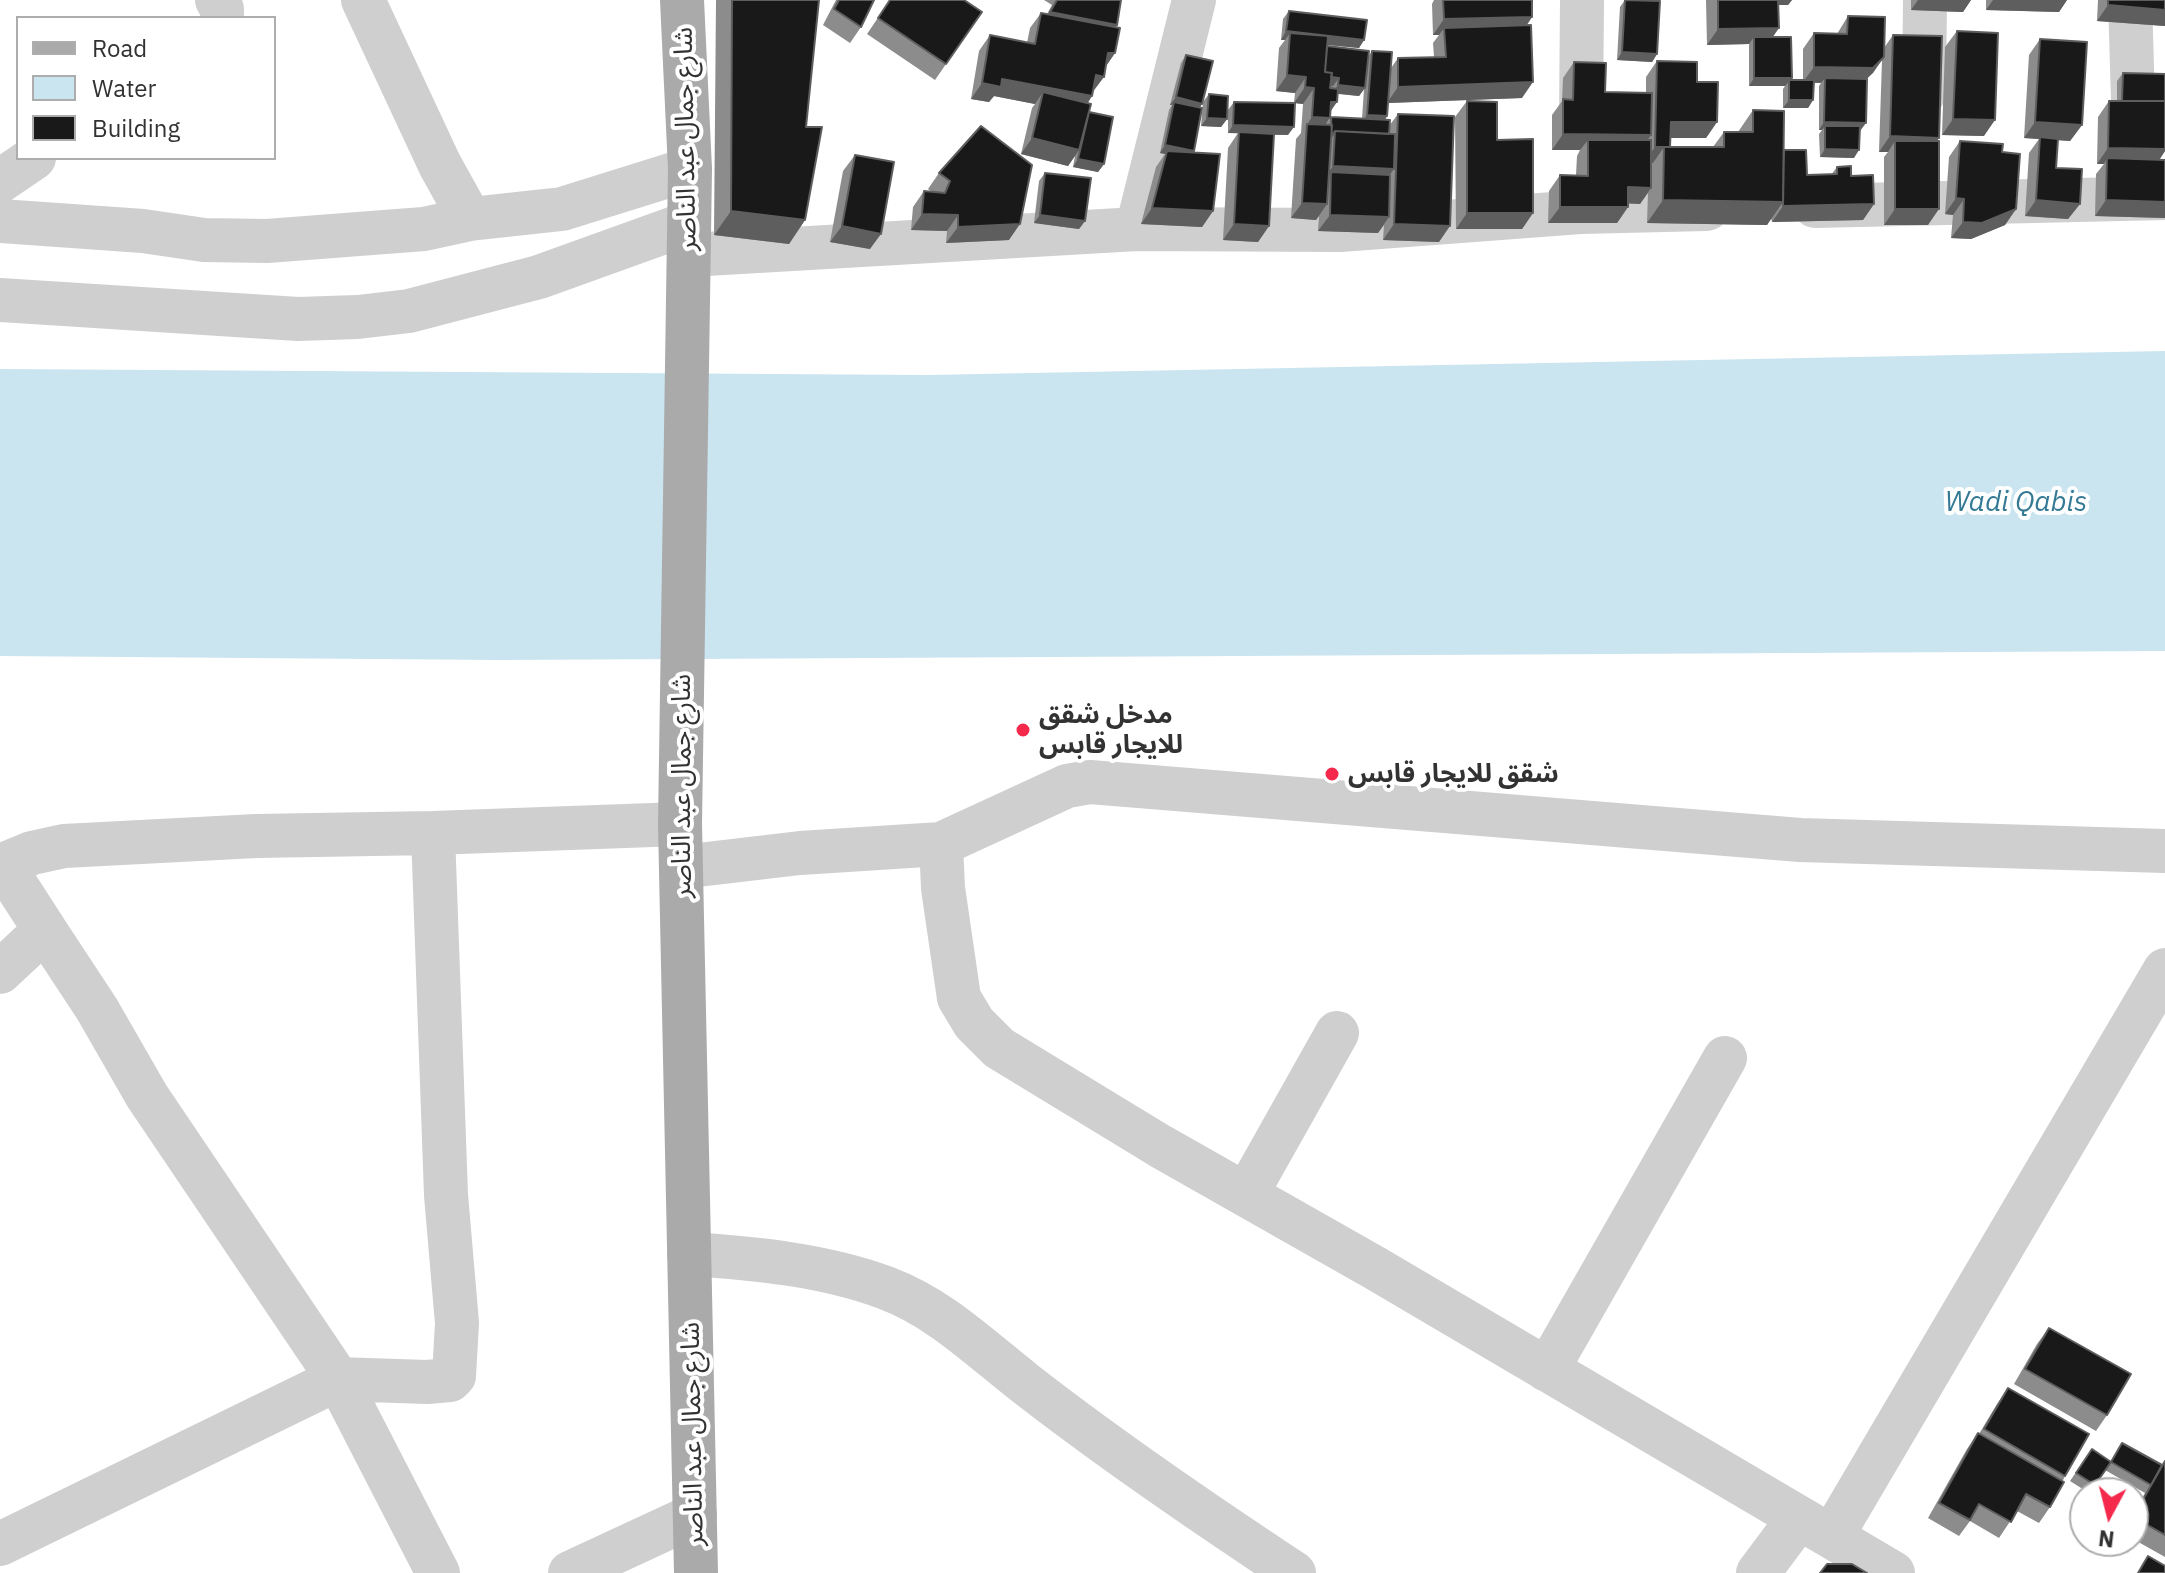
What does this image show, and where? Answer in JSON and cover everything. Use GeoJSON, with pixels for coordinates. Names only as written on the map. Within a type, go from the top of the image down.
{"type":"FeatureCollection","features":[{"type":"Feature","properties":{"kind":"main road","name":"شارع جمال عبد الناصر"},"geometry":{"type":"LineString","coordinates":[[682,0],[690,169],[680,824],[695,1515],[701,1571]]}},
{"type":"Feature","properties":{"kind":"street"},"geometry":{"type":"LineString","coordinates":[[363,0],[440,165],[470,219]]}},
{"type":"Feature","properties":{"kind":"street"},"geometry":{"type":"LineString","coordinates":[[1137,229],[1194,0]]}},
{"type":"Feature","properties":{"kind":"street"},"geometry":{"type":"LineString","coordinates":[[1580,212],[1582,0]]}},
{"type":"Feature","properties":{"kind":"street"},"geometry":{"type":"LineString","coordinates":[[1923,204],[1925,0]]}},
{"type":"Feature","properties":{"kind":"street"},"geometry":{"type":"LineString","coordinates":[[0,300],[272,318],[358,317],[396,313],[459,299],[689,239],[1137,229],[1340,230],[1580,212],[2151,198],[2130,0]]}},
{"type":"Feature","properties":{"kind":"street"},"geometry":{"type":"LineString","coordinates":[[0,181],[31,160]]}},
{"type":"Feature","properties":{"kind":"street"},"geometry":{"type":"LineString","coordinates":[[0,221],[143,231],[204,240],[267,241],[424,229],[470,219],[562,209],[690,169]]}},
{"type":"Feature","properties":{"kind":"street"},"geometry":{"type":"LineString","coordinates":[[681,867],[800,853],[941,844],[1067,786],[1090,782],[1800,840],[2165,851]]}},
{"type":"Feature","properties":{"kind":"street"},"geometry":{"type":"LineString","coordinates":[[438,1573],[338,1379],[147,1096],[97,1009],[2,865],[32,853],[64,846],[256,836],[680,824]]}},
{"type":"Feature","properties":{"kind":"street"},"geometry":{"type":"LineString","coordinates":[[0,1544],[338,1379],[427,1382],[450,1380],[454,1376],[457,1323],[446,1195],[433,833]]}},
{"type":"Feature","properties":{"kind":"street"},"geometry":{"type":"LineString","coordinates":[[941,844],[943,888],[959,998],[974,1023],[999,1048],[1893,1573]]}},
{"type":"Feature","properties":{"kind":"street"},"geometry":{"type":"LineString","coordinates":[[0,972],[45,930]]}},
{"type":"Feature","properties":{"kind":"street"},"geometry":{"type":"LineString","coordinates":[[1758,1573],[1816,1527],[2165,970]]}},
{"type":"Feature","properties":{"kind":"street"},"geometry":{"type":"LineString","coordinates":[[1246,1195],[1337,1033]]}},
{"type":"Feature","properties":{"kind":"street"},"geometry":{"type":"LineString","coordinates":[[1547,1370],[1725,1058]]}},
{"type":"Feature","properties":{"kind":"street"},"geometry":{"type":"LineString","coordinates":[[689,1254],[755,1258],[838,1275],[886,1288],[931,1309],[1151,1477],[1294,1573]]}},
{"type":"Feature","properties":{"kind":"street"},"geometry":{"type":"LineString","coordinates":[[570,1573],[695,1515]]}},
{"type":"Feature","properties":{"kind":"water","name":"Wadi Qabis"},"geometry":{"type":"Polygon","coordinates":[[[2165,351],[2165,651],[500,660],[0,656],[0,369],[928,375],[2165,351]]]}},
{"type":"Feature","properties":{"kind":"building"},"geometry":{"type":"Polygon","coordinates":[[[732,0],[819,0],[806,127],[822,127],[805,220],[731,211],[732,0]]]}},
{"type":"Feature","properties":{"kind":"building"},"geometry":{"type":"Polygon","coordinates":[[[839,0],[874,0],[861,27],[834,9],[839,0]]]}},
{"type":"Feature","properties":{"kind":"building"},"geometry":{"type":"Polygon","coordinates":[[[890,0],[964,0],[982,12],[946,64],[878,18],[890,0]]]}},
{"type":"Feature","properties":{"kind":"building"},"geometry":{"type":"Polygon","coordinates":[[[1057,0],[1121,0],[1117,25],[1050,12],[1057,0]]]}},
{"type":"Feature","properties":{"kind":"building"},"geometry":{"type":"Polygon","coordinates":[[[1443,0],[1532,0],[1532,17],[1444,19],[1443,0]]]}},
{"type":"Feature","properties":{"kind":"building"},"geometry":{"type":"Polygon","coordinates":[[[1625,0],[1660,1],[1657,54],[1622,52],[1625,0]]]}},
{"type":"Feature","properties":{"kind":"building"},"geometry":{"type":"Polygon","coordinates":[[[1718,0],[1778,0],[1779,28],[1718,29],[1718,0]]]}},
{"type":"Feature","properties":{"kind":"building"},"geometry":{"type":"Polygon","coordinates":[[[2108,0],[2165,0],[2165,10],[2108,5],[2108,0]]]}},
{"type":"Feature","properties":{"kind":"building"},"geometry":{"type":"Polygon","coordinates":[[[1289,11],[1367,20],[1364,40],[1286,31],[1289,11]]]}},
{"type":"Feature","properties":{"kind":"building"},"geometry":{"type":"Polygon","coordinates":[[[1041,13],[1120,28],[1115,53],[1108,53],[1104,77],[1096,75],[1092,96],[1002,79],[1001,87],[982,83],[990,35],[1035,44],[1041,13]]]}},
{"type":"Feature","properties":{"kind":"building"},"geometry":{"type":"Polygon","coordinates":[[[1848,16],[1885,17],[1884,57],[1873,68],[1814,67],[1814,33],[1847,34],[1848,16]]]}},
{"type":"Feature","properties":{"kind":"building"},"geometry":{"type":"Polygon","coordinates":[[[1531,25],[1533,82],[1398,87],[1398,58],[1446,57],[1444,28],[1531,25]]]}},
{"type":"Feature","properties":{"kind":"building"},"geometry":{"type":"Polygon","coordinates":[[[1957,31],[1998,33],[1995,120],[1953,119],[1957,31]]]}},
{"type":"Feature","properties":{"kind":"building"},"geometry":{"type":"Polygon","coordinates":[[[1290,33],[1328,36],[1325,72],[1332,73],[1330,88],[1338,89],[1337,102],[1331,102],[1330,118],[1312,117],[1314,88],[1305,87],[1306,77],[1287,75],[1290,33]]]}},
{"type":"Feature","properties":{"kind":"building"},"geometry":{"type":"Polygon","coordinates":[[[1893,35],[1942,36],[1939,138],[1890,136],[1893,35]]]}},
{"type":"Feature","properties":{"kind":"building"},"geometry":{"type":"Polygon","coordinates":[[[1754,37],[1791,37],[1792,78],[1754,78],[1754,37]]]}},
{"type":"Feature","properties":{"kind":"building"},"geometry":{"type":"Polygon","coordinates":[[[2040,39],[2087,42],[2082,125],[2035,122],[2040,39]]]}},
{"type":"Feature","properties":{"kind":"building"},"geometry":{"type":"Polygon","coordinates":[[[1327,46],[1369,51],[1365,88],[1338,85],[1339,78],[1325,72],[1327,46]]]}},
{"type":"Feature","properties":{"kind":"building"},"geometry":{"type":"Polygon","coordinates":[[[1372,51],[1392,52],[1387,116],[1367,115],[1372,51]]]}},
{"type":"Feature","properties":{"kind":"building"},"geometry":{"type":"Polygon","coordinates":[[[1186,55],[1213,61],[1202,104],[1176,97],[1186,55]]]}},
{"type":"Feature","properties":{"kind":"building"},"geometry":{"type":"Polygon","coordinates":[[[1657,61],[1697,62],[1697,82],[1718,82],[1717,122],[1671,122],[1670,147],[1655,147],[1657,61]]]}},
{"type":"Feature","properties":{"kind":"building"},"geometry":{"type":"Polygon","coordinates":[[[1574,62],[1606,63],[1605,92],[1652,93],[1651,135],[1563,134],[1563,99],[1573,100],[1574,62]]]}},
{"type":"Feature","properties":{"kind":"building"},"geometry":{"type":"Polygon","coordinates":[[[2123,73],[2165,74],[2165,101],[2122,101],[2123,73]]]}},
{"type":"Feature","properties":{"kind":"building"},"geometry":{"type":"Polygon","coordinates":[[[1825,78],[1867,79],[1866,123],[1824,122],[1825,78]]]}},
{"type":"Feature","properties":{"kind":"building"},"geometry":{"type":"Polygon","coordinates":[[[1789,80],[1814,80],[1813,100],[1789,100],[1789,80]]]}},
{"type":"Feature","properties":{"kind":"building"},"geometry":{"type":"Polygon","coordinates":[[[1043,92],[1091,104],[1079,150],[1032,138],[1043,92]]]}},
{"type":"Feature","properties":{"kind":"building"},"geometry":{"type":"Polygon","coordinates":[[[1209,94],[1228,96],[1227,119],[1207,118],[1209,94]]]}},
{"type":"Feature","properties":{"kind":"building"},"geometry":{"type":"Polygon","coordinates":[[[1467,101],[1497,102],[1497,140],[1533,139],[1533,213],[1467,213],[1467,101]]]}},
{"type":"Feature","properties":{"kind":"building"},"geometry":{"type":"Polygon","coordinates":[[[2109,101],[2165,101],[2165,149],[2108,148],[2109,101]]]}},
{"type":"Feature","properties":{"kind":"building"},"geometry":{"type":"Polygon","coordinates":[[[1174,102],[1202,108],[1194,151],[1165,145],[1174,102]]]}},
{"type":"Feature","properties":{"kind":"building"},"geometry":{"type":"Polygon","coordinates":[[[1234,102],[1295,103],[1294,127],[1233,125],[1234,102]]]}},
{"type":"Feature","properties":{"kind":"building"},"geometry":{"type":"Polygon","coordinates":[[[1753,110],[1784,111],[1783,202],[1663,200],[1664,147],[1724,147],[1724,132],[1753,132],[1753,110]]]}},
{"type":"Feature","properties":{"kind":"building"},"geometry":{"type":"Polygon","coordinates":[[[1089,112],[1113,117],[1104,164],[1078,159],[1089,112]]]}},
{"type":"Feature","properties":{"kind":"building"},"geometry":{"type":"Polygon","coordinates":[[[1398,114],[1454,116],[1450,226],[1394,224],[1398,114]]]}},
{"type":"Feature","properties":{"kind":"building"},"geometry":{"type":"Polygon","coordinates":[[[1331,117],[1390,120],[1389,134],[1335,131],[1332,136],[1331,117]]]}},
{"type":"Feature","properties":{"kind":"building"},"geometry":{"type":"Polygon","coordinates":[[[1307,124],[1332,125],[1327,204],[1302,203],[1307,124]]]}},
{"type":"Feature","properties":{"kind":"building"},"geometry":{"type":"Polygon","coordinates":[[[981,126],[1032,165],[1020,224],[958,227],[958,215],[922,214],[924,191],[945,193],[950,181],[939,173],[981,126]]]}},
{"type":"Feature","properties":{"kind":"building"},"geometry":{"type":"Polygon","coordinates":[[[1825,126],[1860,126],[1859,150],[1825,149],[1825,126]]]}},
{"type":"Feature","properties":{"kind":"building"},"geometry":{"type":"Polygon","coordinates":[[[1335,131],[1395,134],[1394,169],[1333,166],[1335,131]]]}},
{"type":"Feature","properties":{"kind":"building"},"geometry":{"type":"Polygon","coordinates":[[[1239,132],[1274,134],[1269,226],[1234,224],[1239,132]]]}},
{"type":"Feature","properties":{"kind":"building"},"geometry":{"type":"Polygon","coordinates":[[[2040,137],[2058,139],[2056,168],[2082,169],[2080,204],[2036,200],[2040,137]]]}},
{"type":"Feature","properties":{"kind":"building"},"geometry":{"type":"Polygon","coordinates":[[[1588,140],[1651,140],[1651,188],[1628,187],[1628,207],[1560,207],[1560,175],[1588,176],[1588,140]]]}},
{"type":"Feature","properties":{"kind":"building"},"geometry":{"type":"Polygon","coordinates":[[[1895,141],[1939,141],[1939,209],[1895,209],[1895,141]]]}},
{"type":"Feature","properties":{"kind":"building"},"geometry":{"type":"Polygon","coordinates":[[[1960,141],[2003,144],[2002,152],[2020,154],[2016,209],[1982,223],[1963,222],[1964,199],[1956,198],[1960,141]]]}},
{"type":"Feature","properties":{"kind":"building"},"geometry":{"type":"Polygon","coordinates":[[[1784,150],[1806,150],[1807,175],[1837,174],[1837,167],[1851,166],[1851,176],[1873,175],[1874,204],[1783,206],[1784,150]]]}},
{"type":"Feature","properties":{"kind":"building"},"geometry":{"type":"Polygon","coordinates":[[[1167,151],[1220,154],[1213,211],[1152,208],[1167,151]]]}},
{"type":"Feature","properties":{"kind":"building"},"geometry":{"type":"Polygon","coordinates":[[[855,155],[894,162],[881,234],[842,226],[855,155]]]}},
{"type":"Feature","properties":{"kind":"building"},"geometry":{"type":"Polygon","coordinates":[[[2107,158],[2165,160],[2165,202],[2106,200],[2107,158]]]}},
{"type":"Feature","properties":{"kind":"building"},"geometry":{"type":"Polygon","coordinates":[[[1331,172],[1390,175],[1389,217],[1330,215],[1331,172]]]}},
{"type":"Feature","properties":{"kind":"building"},"geometry":{"type":"Polygon","coordinates":[[[1045,173],[1091,178],[1085,221],[1040,215],[1045,173]]]}},
{"type":"Feature","properties":{"kind":"building"},"geometry":{"type":"Polygon","coordinates":[[[2049,1328],[2131,1374],[2107,1415],[2025,1369],[2049,1328]]]}},
{"type":"Feature","properties":{"kind":"building"},"geometry":{"type":"Polygon","coordinates":[[[2008,1388],[2089,1434],[2065,1476],[1984,1429],[2008,1388]]]}},
{"type":"Feature","properties":{"kind":"building"},"geometry":{"type":"Polygon","coordinates":[[[1978,1433],[2064,1482],[2050,1507],[2026,1494],[2011,1522],[1979,1504],[1970,1520],[1939,1503],[1978,1433]]]}},
{"type":"Feature","properties":{"kind":"building"},"geometry":{"type":"Polygon","coordinates":[[[2122,1443],[2162,1465],[2151,1485],[2149,1477],[2137,1477],[2111,1462],[2122,1443]]]}},
{"type":"Feature","properties":{"kind":"building"},"geometry":{"type":"Polygon","coordinates":[[[2092,1449],[2111,1462],[2101,1477],[2082,1477],[2076,1473],[2092,1449]]]}},
{"type":"Feature","properties":{"kind":"building"},"geometry":{"type":"Polygon","coordinates":[[[2165,1461],[2165,1535],[2149,1526],[2149,1489],[2165,1461]]]}},
{"type":"Feature","properties":{"kind":"building"},"geometry":{"type":"Polygon","coordinates":[[[2149,1557],[2165,1566],[2165,1573],[2138,1573],[2149,1557]]]}},
{"type":"Feature","properties":{"kind":"building"},"geometry":{"type":"Polygon","coordinates":[[[1827,1564],[1852,1564],[1867,1573],[1820,1573],[1827,1564]]]}},
{"type":"Feature","properties":{"kind":"place","name":"مدخل شقق للايجار قابس"},"geometry":{"type":"Point","coordinates":[1023,730]}},
{"type":"Feature","properties":{"kind":"place","name":"شقق للايجار قابس"},"geometry":{"type":"Point","coordinates":[1332,774]}}]}
